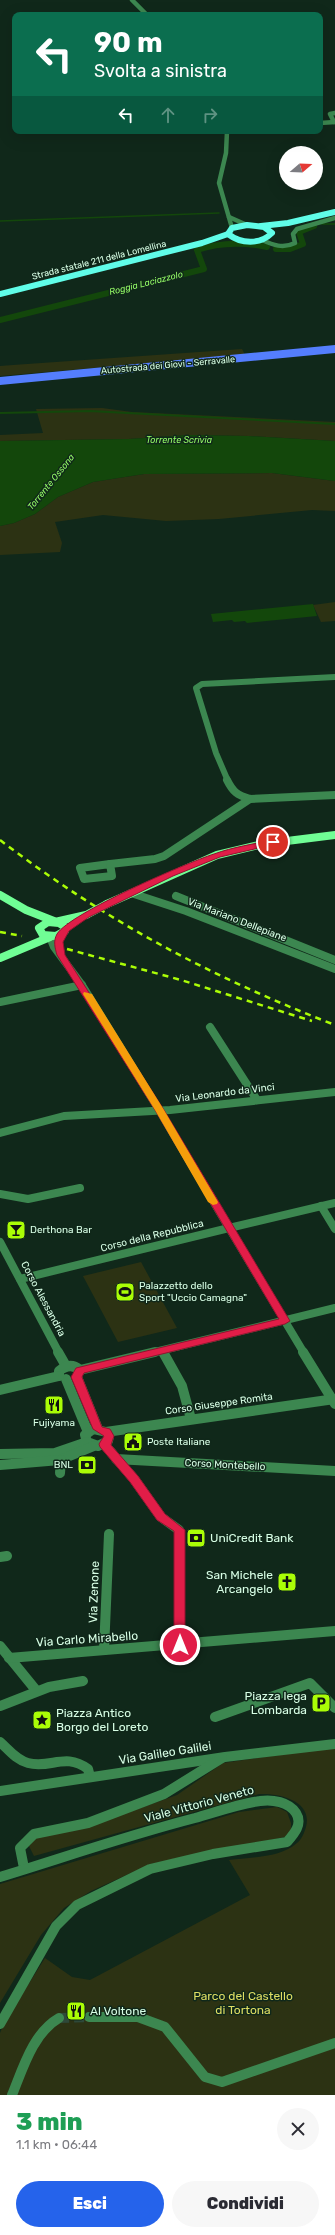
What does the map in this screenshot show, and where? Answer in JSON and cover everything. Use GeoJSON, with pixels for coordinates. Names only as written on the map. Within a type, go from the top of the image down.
{"type":"FeatureCollection","features":[{"type":"Feature","properties":{"kind":"highway","name":"Autostrada dei Giovi - Serravalle"},"geometry":{"type":"LineString","coordinates":[[0,381],[335,349]]}},
{"type":"Feature","properties":{"kind":"highway","name":"Autostrada dei Giovi - Serravalle"},"geometry":{"type":"LineString","coordinates":[[0,386],[335,354]]}},
{"type":"Feature","properties":{"kind":"main road","name":"Strada statale 211 della Lomellina"},"geometry":{"type":"LineString","coordinates":[[0,294],[202,243],[247,225],[259,226],[298,221],[335,212]]}},
{"type":"Feature","properties":{"kind":"main road","name":"Strada statale 211 della Lomellina"},"geometry":{"type":"LineString","coordinates":[[202,243],[262,240],[272,233],[298,221]]}},
{"type":"Feature","properties":{"kind":"main road","name":"Strada statale 211 della Lomellina"},"geometry":{"type":"LineString","coordinates":[[259,226],[268,229],[272,233]]}},
{"type":"Feature","properties":{"kind":"main road","name":"Strada statale 211 della Lomellina"},"geometry":{"type":"LineString","coordinates":[[230,231],[239,240]]}},
{"type":"Feature","properties":{"kind":"main road"},"geometry":{"type":"LineString","coordinates":[[0,958],[63,932],[87,914],[193,864],[237,849],[294,839],[335,835]]}},
{"type":"Feature","properties":{"kind":"main road"},"geometry":{"type":"LineString","coordinates":[[0,895],[26,910],[62,924],[63,932]]}},
{"type":"Feature","properties":{"kind":"main road"},"geometry":{"type":"LineString","coordinates":[[26,910],[39,928],[42,935],[50,937]]}},
{"type":"Feature","properties":{"kind":"main road"},"geometry":{"type":"LineString","coordinates":[[20,949],[39,928],[46,923],[87,914]]}},
{"type":"Feature","properties":{"kind":"street"},"geometry":{"type":"LineString","coordinates":[[132,0],[144,12]]}},
{"type":"Feature","properties":{"kind":"street"},"geometry":{"type":"LineString","coordinates":[[323,122],[334,122],[330,114],[335,113]]}},
{"type":"Feature","properties":{"kind":"street"},"geometry":{"type":"LineString","coordinates":[[227,134],[226,153],[219,183],[229,217],[230,231]]}},
{"type":"Feature","properties":{"kind":"street"},"geometry":{"type":"LineString","coordinates":[[229,217],[247,225]]}},
{"type":"Feature","properties":{"kind":"street"},"geometry":{"type":"LineString","coordinates":[[262,240],[278,246],[292,245],[295,243],[293,234],[297,229],[335,218]]}},
{"type":"Feature","properties":{"kind":"street"},"geometry":{"type":"LineString","coordinates":[[335,677],[202,684],[196,688],[216,753],[232,791],[237,795],[250,799],[335,795]]}},
{"type":"Feature","properties":{"kind":"street"},"geometry":{"type":"LineString","coordinates":[[110,864],[155,859],[172,852],[205,827],[250,799]]}},
{"type":"Feature","properties":{"kind":"street","name":"Via Mariano Dellepiane"},"geometry":{"type":"LineString","coordinates":[[131,893],[186,911],[335,969]]}},
{"type":"Feature","properties":{"kind":"street"},"geometry":{"type":"LineString","coordinates":[[176,896],[335,960]]}},
{"type":"Feature","properties":{"kind":"street"},"geometry":{"type":"LineString","coordinates":[[61,955],[58,942],[63,932]]}},
{"type":"Feature","properties":{"kind":"street"},"geometry":{"type":"LineString","coordinates":[[50,937],[54,947],[82,985],[160,1110],[229,1228],[334,1401]]}},
{"type":"Feature","properties":{"kind":"street"},"geometry":{"type":"LineString","coordinates":[[0,1002],[82,985]]}},
{"type":"Feature","properties":{"kind":"street"},"geometry":{"type":"LineString","coordinates":[[210,1027],[256,1100]]}},
{"type":"Feature","properties":{"kind":"street","name":"Via Leonardo da Vinci"},"geometry":{"type":"LineString","coordinates":[[0,1133],[64,1116],[160,1110],[335,1092]]}},
{"type":"Feature","properties":{"kind":"street"},"geometry":{"type":"LineString","coordinates":[[0,1194],[28,1198],[80,1188]]}},
{"type":"Feature","properties":{"kind":"street","name":"Corso della Repubblica"},"geometry":{"type":"LineString","coordinates":[[20,1279],[335,1203]]}},
{"type":"Feature","properties":{"kind":"street"},"geometry":{"type":"LineString","coordinates":[[321,1206],[335,1229]]}},
{"type":"Feature","properties":{"kind":"street","name":"Corso Alessandria"},"geometry":{"type":"LineString","coordinates":[[0,1242],[66,1366]]}},
{"type":"Feature","properties":{"kind":"street"},"geometry":{"type":"LineString","coordinates":[[0,1390],[63,1378],[163,1351],[335,1308]]}},
{"type":"Feature","properties":{"kind":"street"},"geometry":{"type":"LineString","coordinates":[[163,1351],[182,1386],[191,1419]]}},
{"type":"Feature","properties":{"kind":"street"},"geometry":{"type":"LineString","coordinates":[[0,1454],[54,1454],[90,1444],[104,1444],[108,1441],[109,1436],[102,1430],[76,1367],[66,1366],[59,1371],[88,1432],[85,1435],[90,1444]]}},
{"type":"Feature","properties":{"kind":"street","name":"Corso Giuseppe Romita"},"geometry":{"type":"LineString","coordinates":[[88,1432],[334,1401]]}},
{"type":"Feature","properties":{"kind":"street"},"geometry":{"type":"LineString","coordinates":[[0,1465],[39,1464],[61,1460],[82,1453],[90,1444]]}},
{"type":"Feature","properties":{"kind":"street"},"geometry":{"type":"LineString","coordinates":[[104,1444],[134,1479],[161,1517],[180,1530],[180,1645]]}},
{"type":"Feature","properties":{"kind":"street","name":"Corso Montebello"},"geometry":{"type":"LineString","coordinates":[[116,1459],[335,1471]]}},
{"type":"Feature","properties":{"kind":"street"},"geometry":{"type":"LineString","coordinates":[[60,1473],[61,1460]]}},
{"type":"Feature","properties":{"kind":"street","name":"Via Zenone"},"geometry":{"type":"LineString","coordinates":[[104,1650],[109,1534]]}},
{"type":"Feature","properties":{"kind":"street","name":"Via Carlo Mirabello"},"geometry":{"type":"LineString","coordinates":[[9,1658],[335,1631]]}},
{"type":"Feature","properties":{"kind":"street"},"geometry":{"type":"LineString","coordinates":[[0,1646],[35,1689]]}},
{"type":"Feature","properties":{"kind":"street"},"geometry":{"type":"LineString","coordinates":[[0,1706],[35,1689],[60,1683],[83,1681]]}},
{"type":"Feature","properties":{"kind":"street"},"geometry":{"type":"LineString","coordinates":[[215,1716],[310,1683],[335,1708]]}},
{"type":"Feature","properties":{"kind":"street"},"geometry":{"type":"LineString","coordinates":[[0,1742],[27,1763],[36,1764],[60,1759],[74,1761],[88,1769],[90,1778]]}},
{"type":"Feature","properties":{"kind":"street","name":"Via Galileo Galilei"},"geometry":{"type":"LineString","coordinates":[[0,1791],[225,1757],[335,1744]]}},
{"type":"Feature","properties":{"kind":"street"},"geometry":{"type":"LineString","coordinates":[[24,1868],[20,1848],[34,1834],[88,1823],[164,1794],[225,1757]]}},
{"type":"Feature","properties":{"kind":"street","name":"Viale Vittorio Veneto"},"geometry":{"type":"LineString","coordinates":[[0,1877],[24,1868],[146,1831],[260,1801],[270,1800],[288,1804],[293,1808],[299,1820],[296,1834],[287,1842],[213,1854],[150,1869],[77,1905],[56,1926],[0,2024]]}},
{"type":"Feature","properties":{"kind":"street"},"geometry":{"type":"LineString","coordinates":[[89,2018],[138,2017],[165,2026],[188,2058],[206,2077],[222,2082],[236,2079],[335,2043]]}},
{"type":"Feature","properties":{"kind":"street"},"geometry":{"type":"LineString","coordinates":[[12,2095],[41,2033],[52,2020],[59,2018]]}},
{"type":"Feature","properties":{"kind":"green space"},"geometry":{"type":"Polygon","coordinates":[[[242,349],[245,355],[0,376],[0,366],[242,349]]]}},
{"type":"Feature","properties":{"kind":"green space"},"geometry":{"type":"Polygon","coordinates":[[[102,408],[132,412],[335,422],[335,441],[248,436],[189,435],[129,439],[0,441],[0,435],[43,433],[36,409],[102,408]]]}},
{"type":"Feature","properties":{"kind":"green space"},"geometry":{"type":"Polygon","coordinates":[[[272,473],[335,481],[335,511],[312,510],[219,519],[166,521],[103,515],[55,522],[62,543],[60,552],[0,555],[0,526],[14,523],[35,514],[58,497],[93,482],[144,474],[272,473]]]}},
{"type":"Feature","properties":{"kind":"green space"},"geometry":{"type":"Polygon","coordinates":[[[335,602],[335,621],[321,622],[313,605],[335,602]]]}},
{"type":"Feature","properties":{"kind":"green space","name":"Palazzetto dello Sport \"Uccio Camagna\""},"geometry":{"type":"Polygon","coordinates":[[[141,1262],[177,1328],[118,1342],[83,1276],[141,1262]]]}},
{"type":"Feature","properties":{"kind":"green space","name":"Parco del Castello di Tortona"},"geometry":{"type":"Polygon","coordinates":[[[335,1747],[335,2095],[0,2095],[0,2033],[4,2023],[45,1958],[72,1977],[90,1980],[250,1895],[229,1860],[265,1856],[283,1852],[299,1841],[303,1836],[307,1818],[304,1810],[299,1804],[292,1800],[275,1795],[259,1794],[34,1856],[29,1846],[38,1835],[90,1826],[177,1795],[223,1763],[335,1747]]]}},
{"type":"Feature","properties":{"kind":"green space"},"geometry":{"type":"Polygon","coordinates":[[[277,1807],[287,1812],[291,1823],[291,1831],[285,1837],[151,1864],[91,1891],[64,1908],[41,1935],[0,2003],[0,1884],[239,1812],[277,1807]]]}},
{"type":"Feature","properties":{"kind":"water"},"geometry":{"type":"Polygon","coordinates":[[[189,435],[248,436],[335,441],[335,481],[272,473],[144,474],[93,482],[58,497],[35,514],[14,523],[0,526],[0,441],[129,439],[189,435]]]}},
{"type":"Feature","properties":{"kind":"water"},"geometry":{"type":"Polygon","coordinates":[[[313,604],[317,616],[247,623],[245,621],[234,622],[232,620],[213,622],[211,614],[313,604]]]}},
{"type":"Feature","properties":{"kind":"waterway"},"geometry":{"type":"LineString","coordinates":[[0,221],[219,213]]}},
{"type":"Feature","properties":{"kind":"waterway","name":"Roggia Laciazzolo"},"geometry":{"type":"LineString","coordinates":[[322,224],[335,224]]}},
{"type":"Feature","properties":{"kind":"waterway","name":"Roggia Laciazzolo"},"geometry":{"type":"LineString","coordinates":[[276,249],[290,249],[303,244],[299,232],[314,226]]}},
{"type":"Feature","properties":{"kind":"waterway","name":"Roggia Laciazzolo"},"geometry":{"type":"LineString","coordinates":[[0,320],[204,269],[197,250],[206,247],[223,244],[249,244],[267,247]]}},
{"type":"Feature","properties":{"kind":"waterway"},"geometry":{"type":"LineString","coordinates":[[0,413],[90,411],[335,424]]}},
{"type":"Feature","properties":{"kind":"tunnel"},"geometry":{"type":"LineString","coordinates":[[59,2018],[89,2017]]}},
{"type":"Feature","properties":{"kind":"railway"},"geometry":{"type":"LineString","coordinates":[[0,840],[80,896],[161,945],[202,967],[245,987],[289,1007],[335,1025]]}},
{"type":"Feature","properties":{"kind":"railway"},"geometry":{"type":"LineString","coordinates":[[0,932],[22,936]]}},
{"type":"Feature","properties":{"kind":"railway"},"geometry":{"type":"LineString","coordinates":[[67,949],[181,980],[312,1021]]}},
{"type":"Feature","properties":{"kind":"slow traffic"},"geometry":{"type":"LineString","coordinates":[[87,994],[160,1110],[213,1202]]}},
{"type":"Feature","properties":{"kind":"place","name":"Derthona Bar"},"geometry":{"type":"Point","coordinates":[16,1230]}},
{"type":"Feature","properties":{"kind":"place","name":"Palazzetto dello Sport \"Uccio Camagna\""},"geometry":{"type":"Point","coordinates":[125,1292]}},
{"type":"Feature","properties":{"kind":"place","name":"Fujiyama"},"geometry":{"type":"Point","coordinates":[54,1405]}},
{"type":"Feature","properties":{"kind":"place","name":"Poste Italiane"},"geometry":{"type":"Point","coordinates":[133,1442]}},
{"type":"Feature","properties":{"kind":"place","name":"BNL"},"geometry":{"type":"Point","coordinates":[87,1465]}},
{"type":"Feature","properties":{"kind":"place","name":"UniCredit Bank"},"geometry":{"type":"Point","coordinates":[196,1538]}},
{"type":"Feature","properties":{"kind":"place","name":"San Michele Arcangelo"},"geometry":{"type":"Point","coordinates":[287,1582]}},
{"type":"Feature","properties":{"kind":"place","name":"Piazza lega Lombarda"},"geometry":{"type":"Point","coordinates":[321,1703]}},
{"type":"Feature","properties":{"kind":"place","name":"Piazza Antico Borgo del Loreto"},"geometry":{"type":"Point","coordinates":[42,1720]}},
{"type":"Feature","properties":{"kind":"place","name":"Al Voltone"},"geometry":{"type":"Point","coordinates":[76,2011]}},
{"type":"Feature","properties":{"kind":"route"},"geometry":{"type":"LineString","coordinates":[[180,1645],[180,1530],[161,1517],[134,1479],[104,1444],[108,1441],[109,1436],[106,1432],[98,1429],[77,1377],[80,1370],[285,1321],[160,1110],[82,985],[61,955],[58,942],[60,935],[64,933],[66,929],[86,915],[107,904],[193,864],[217,855],[237,849],[273,842]]}},
{"type":"Feature","properties":{"kind":"water label","name":"Torrente Scrivia"},"geometry":{"type":"Point","coordinates":[179,440]}},
{"type":"Feature","properties":{"kind":"water label","name":"Torrente Ossona"},"geometry":{"type":"Point","coordinates":[51,482]}}]}
